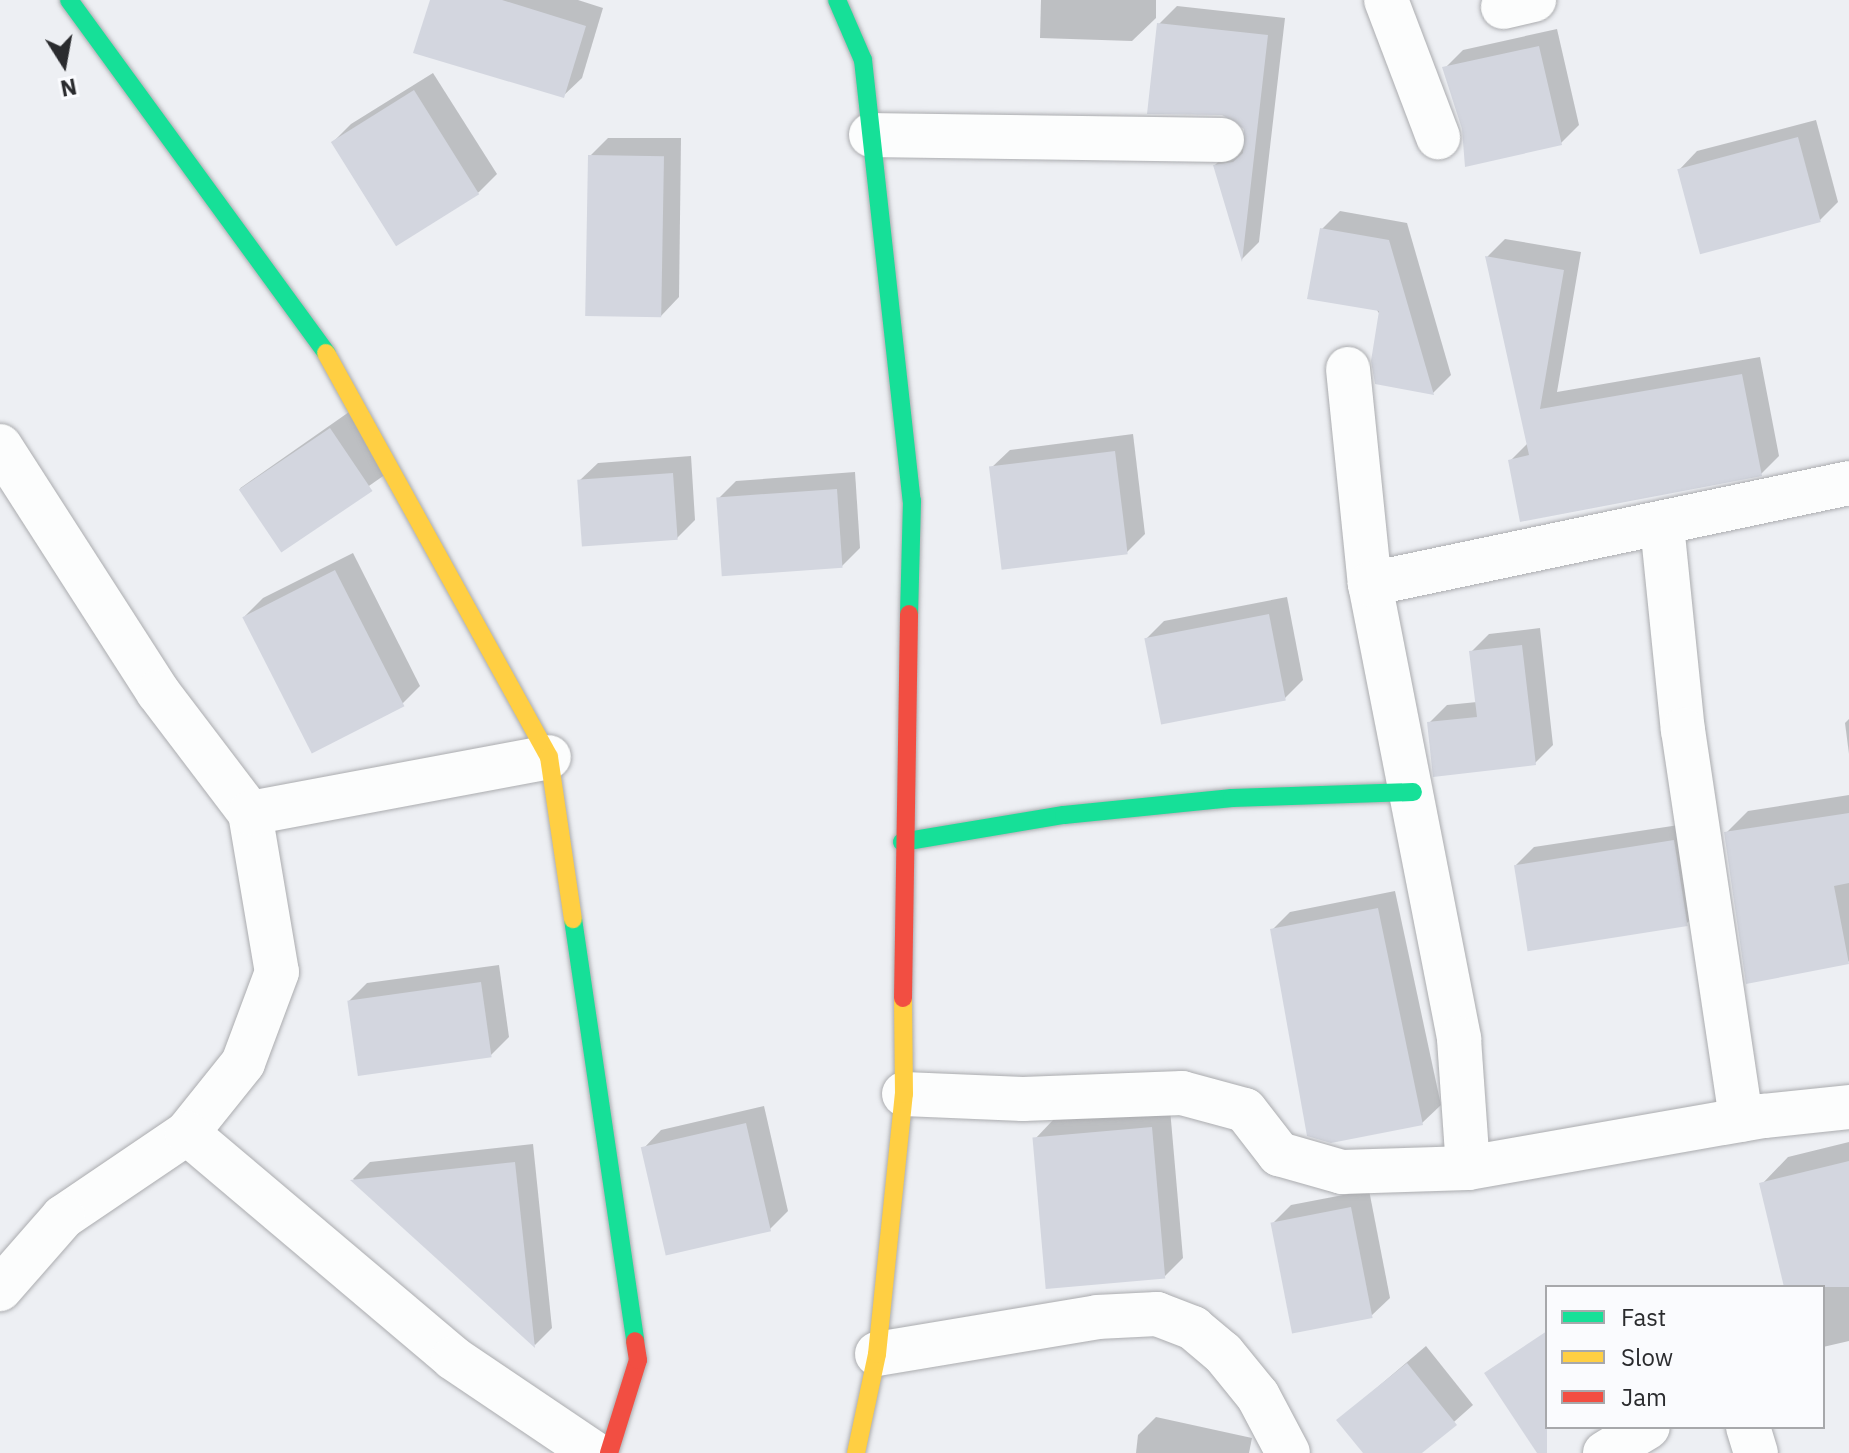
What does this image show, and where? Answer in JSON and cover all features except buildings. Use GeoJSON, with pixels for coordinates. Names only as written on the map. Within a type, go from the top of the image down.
{"type":"FeatureCollection","features":[{"type":"Feature","properties":{"kind":"street"},"geometry":{"type":"LineString","coordinates":[[69,0],[326,353],[549,757],[638,1360],[609,1453]]}},
{"type":"Feature","properties":{"kind":"street"},"geometry":{"type":"LineString","coordinates":[[837,0],[863,60],[912,501],[902,842],[904,1094],[877,1354],[856,1453]]}},
{"type":"Feature","properties":{"kind":"street"},"geometry":{"type":"LineString","coordinates":[[1386,0],[1438,137]]}},
{"type":"Feature","properties":{"kind":"street"},"geometry":{"type":"LineString","coordinates":[[871,135],[1222,140]]}},
{"type":"Feature","properties":{"kind":"street"},"geometry":{"type":"LineString","coordinates":[[1348,369],[1370,584],[1459,1039],[1468,1168]]}},
{"type":"Feature","properties":{"kind":"street"},"geometry":{"type":"LineString","coordinates":[[0,446],[158,692],[250,813],[277,972],[243,1063],[187,1133],[63,1217],[7,1271]]}},
{"type":"Feature","properties":{"kind":"street"},"geometry":{"type":"LineString","coordinates":[[1370,584],[1662,525],[1849,483]]}},
{"type":"Feature","properties":{"kind":"street"},"geometry":{"type":"LineString","coordinates":[[1662,525],[1683,730],[1741,1120]]}},
{"type":"Feature","properties":{"kind":"street"},"geometry":{"type":"LineString","coordinates":[[250,813],[549,757]]}},
{"type":"Feature","properties":{"kind":"street"},"geometry":{"type":"LineString","coordinates":[[902,842],[1064,815],[1232,798],[1413,792]]}},
{"type":"Feature","properties":{"kind":"street"},"geometry":{"type":"LineString","coordinates":[[904,1094],[1023,1099],[1182,1093],[1245,1110],[1279,1154],[1300,1163],[1342,1172],[1468,1168],[1741,1120],[1849,1107]]}},
{"type":"Feature","properties":{"kind":"street"},"geometry":{"type":"LineString","coordinates":[[187,1133],[453,1358],[594,1453]]}},
{"type":"Feature","properties":{"kind":"street"},"geometry":{"type":"LineString","coordinates":[[877,1354],[1097,1317],[1157,1314],[1193,1328],[1223,1353],[1258,1396],[1288,1453]]}},
{"type":"Feature","properties":{"kind":"street"},"geometry":{"type":"LineString","coordinates":[[1605,1453],[1645,1429]]}},
{"type":"Feature","properties":{"kind":"street"},"geometry":{"type":"LineString","coordinates":[[1749,1429],[1756,1453]]}},
{"type":"Feature","properties":{"kind":"traffic: fast"},"geometry":{"type":"LineString","coordinates":[[69,0],[326,353]]}},
{"type":"Feature","properties":{"kind":"traffic: fast"},"geometry":{"type":"LineString","coordinates":[[837,0],[863,60],[912,501],[909,614]]}},
{"type":"Feature","properties":{"kind":"traffic: fast"},"geometry":{"type":"LineString","coordinates":[[902,842],[1064,815],[1232,798],[1413,792]]}},
{"type":"Feature","properties":{"kind":"traffic: fast"},"geometry":{"type":"LineString","coordinates":[[573,919],[635,1341]]}},
{"type":"Feature","properties":{"kind":"traffic: slow"},"geometry":{"type":"LineString","coordinates":[[326,353],[549,757],[573,919]]}},
{"type":"Feature","properties":{"kind":"traffic: slow"},"geometry":{"type":"LineString","coordinates":[[856,1453],[877,1354],[904,1094],[903,998]]}},
{"type":"Feature","properties":{"kind":"traffic: jam"},"geometry":{"type":"LineString","coordinates":[[903,998],[909,614]]}},
{"type":"Feature","properties":{"kind":"traffic: jam"},"geometry":{"type":"LineString","coordinates":[[609,1453],[638,1360],[635,1341]]}}]}
